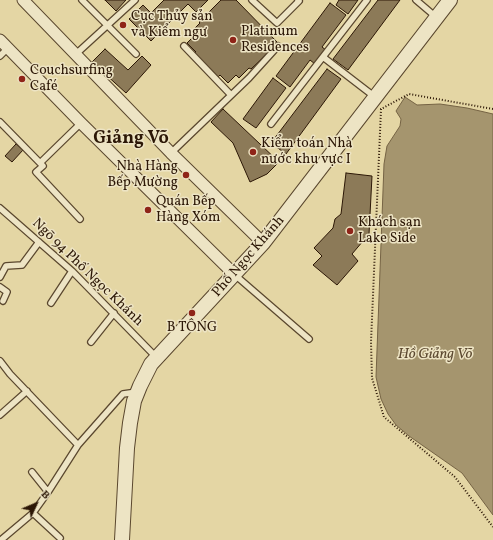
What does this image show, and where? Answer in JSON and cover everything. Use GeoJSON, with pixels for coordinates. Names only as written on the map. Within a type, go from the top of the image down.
{"type":"FeatureCollection","features":[{"type":"Feature","properties":{"kind":"street"},"geometry":{"type":"LineString","coordinates":[[22,0],[171,153],[263,243]]}},
{"type":"Feature","properties":{"kind":"street","name":"Phố Ngọc Khánh"},"geometry":{"type":"LineString","coordinates":[[122,540],[127,448],[130,424],[138,392],[156,357],[235,275],[263,243],[450,0]]}},
{"type":"Feature","properties":{"kind":"street"},"geometry":{"type":"LineString","coordinates":[[3,48],[235,275]]}},
{"type":"Feature","properties":{"kind":"lane"},"geometry":{"type":"LineString","coordinates":[[82,0],[136,54]]}},
{"type":"Feature","properties":{"kind":"lane"},"geometry":{"type":"LineString","coordinates":[[76,54],[135,0]]}},
{"type":"Feature","properties":{"kind":"lane"},"geometry":{"type":"LineString","coordinates":[[252,0],[277,23],[299,1],[298,0]]}},
{"type":"Feature","properties":{"kind":"lane"},"geometry":{"type":"LineString","coordinates":[[272,124],[367,0]]}},
{"type":"Feature","properties":{"kind":"lane"},"geometry":{"type":"LineString","coordinates":[[416,0],[436,18]]}},
{"type":"Feature","properties":{"kind":"lane"},"geometry":{"type":"LineString","coordinates":[[184,46],[231,95]]}},
{"type":"Feature","properties":{"kind":"lane"},"geometry":{"type":"LineString","coordinates":[[171,153],[231,95],[278,46]]}},
{"type":"Feature","properties":{"kind":"lane"},"geometry":{"type":"LineString","coordinates":[[323,57],[375,97]]}},
{"type":"Feature","properties":{"kind":"lane"},"geometry":{"type":"LineString","coordinates":[[0,122],[43,166],[36,172],[80,219]]}},
{"type":"Feature","properties":{"kind":"lane"},"geometry":{"type":"LineString","coordinates":[[40,163],[81,123]]}},
{"type":"Feature","properties":{"kind":"lane","name":"Ngõ 94 Phố Ngọc Khánh"},"geometry":{"type":"LineString","coordinates":[[0,208],[72,271],[156,357]]}},
{"type":"Feature","properties":{"kind":"lane"},"geometry":{"type":"LineString","coordinates":[[0,277],[6,266],[22,265],[39,242]]}},
{"type":"Feature","properties":{"kind":"lane"},"geometry":{"type":"LineString","coordinates":[[50,303],[72,271]]}},
{"type":"Feature","properties":{"kind":"lane"},"geometry":{"type":"LineString","coordinates":[[235,275],[309,339]]}},
{"type":"Feature","properties":{"kind":"lane"},"geometry":{"type":"LineString","coordinates":[[0,287],[7,292],[3,301]]}},
{"type":"Feature","properties":{"kind":"lane"},"geometry":{"type":"LineString","coordinates":[[91,342],[114,313]]}},
{"type":"Feature","properties":{"kind":"lane"},"geometry":{"type":"LineString","coordinates":[[0,361],[10,374],[78,445]]}},
{"type":"Feature","properties":{"kind":"lane"},"geometry":{"type":"LineString","coordinates":[[0,416],[27,391]]}},
{"type":"Feature","properties":{"kind":"lane"},"geometry":{"type":"LineString","coordinates":[[1,540],[33,513],[78,445],[122,394],[138,392]]}},
{"type":"Feature","properties":{"kind":"lane"},"geometry":{"type":"LineString","coordinates":[[32,472],[48,492]]}},
{"type":"Feature","properties":{"kind":"lane"},"geometry":{"type":"LineString","coordinates":[[33,513],[60,538]]}},
{"type":"Feature","properties":{"kind":"path"},"geometry":{"type":"LineString","coordinates":[[493,109],[409,94],[381,109],[371,342],[372,378],[384,417],[455,477],[493,527]]}},
{"type":"Feature","properties":{"kind":"water","name":"Hồ Giảng Võ"},"geometry":{"type":"Polygon","coordinates":[[[405,97],[417,105],[440,104],[493,114],[493,515],[462,473],[409,436],[396,425],[388,414],[381,399],[376,377],[384,164],[387,146],[400,126],[401,119],[396,111],[405,97]]]}},
{"type":"Feature","properties":{"kind":"building"},"geometry":{"type":"Polygon","coordinates":[[[105,0],[126,0],[116,11],[105,0]]]}},
{"type":"Feature","properties":{"kind":"building"},"geometry":{"type":"Polygon","coordinates":[[[164,0],[208,0],[196,12],[188,4],[151,41],[129,19],[143,5],[151,13],[164,0]]]}},
{"type":"Feature","properties":{"kind":"building","name":"Platinum Residences"},"geometry":{"type":"Polygon","coordinates":[[[221,0],[236,0],[278,43],[251,69],[249,68],[239,78],[236,75],[228,83],[220,75],[218,77],[187,43],[193,37],[190,33],[221,0]]]}},
{"type":"Feature","properties":{"kind":"building"},"geometry":{"type":"Polygon","coordinates":[[[339,0],[358,0],[348,14],[336,5],[339,0]]]}},
{"type":"Feature","properties":{"kind":"building"},"geometry":{"type":"Polygon","coordinates":[[[378,0],[400,0],[348,70],[333,59],[378,0]]]}},
{"type":"Feature","properties":{"kind":"building"},"geometry":{"type":"Polygon","coordinates":[[[330,3],[346,15],[322,47],[326,50],[315,64],[310,60],[290,87],[276,76],[330,3]]]}},
{"type":"Feature","properties":{"kind":"building"},"geometry":{"type":"Polygon","coordinates":[[[105,49],[128,70],[142,56],[151,65],[126,93],[92,62],[105,49]]]}},
{"type":"Feature","properties":{"kind":"building"},"geometry":{"type":"Polygon","coordinates":[[[327,69],[341,79],[286,154],[271,143],[327,69]]]}},
{"type":"Feature","properties":{"kind":"building"},"geometry":{"type":"Polygon","coordinates":[[[273,78],[286,88],[256,128],[243,119],[273,78]]]}},
{"type":"Feature","properties":{"kind":"building","name":"Kiểm toán Nhà nước khu vực I"},"geometry":{"type":"Polygon","coordinates":[[[223,109],[279,162],[267,174],[250,182],[233,143],[211,122],[223,109]]]}},
{"type":"Feature","properties":{"kind":"building"},"geometry":{"type":"Polygon","coordinates":[[[16,144],[23,150],[12,162],[5,156],[16,144]]]}},
{"type":"Feature","properties":{"kind":"building","name":"Khách sạn Lake Side"},"geometry":{"type":"Polygon","coordinates":[[[346,173],[372,176],[369,234],[352,254],[358,261],[337,285],[313,265],[322,256],[314,248],[333,228],[335,219],[341,214],[346,173]]]}},
{"type":"Feature","properties":{"kind":"place","name":"Cục Thủy sản và Kiểm ngư"},"geometry":{"type":"Point","coordinates":[123,25]}},
{"type":"Feature","properties":{"kind":"place","name":"Platinum Residences"},"geometry":{"type":"Point","coordinates":[233,40]}},
{"type":"Feature","properties":{"kind":"place","name":"Couchsurfing Café"},"geometry":{"type":"Point","coordinates":[22,79]}},
{"type":"Feature","properties":{"kind":"place","name":"Kiểm toán Nhà nước khu vực I"},"geometry":{"type":"Point","coordinates":[253,152]}},
{"type":"Feature","properties":{"kind":"place","name":"Nhà Hàng Bếp Mường"},"geometry":{"type":"Point","coordinates":[186,175]}},
{"type":"Feature","properties":{"kind":"place","name":"Quán Bếp Hàng Xóm"},"geometry":{"type":"Point","coordinates":[148,210]}},
{"type":"Feature","properties":{"kind":"place","name":"Khách sạn Lake Side"},"geometry":{"type":"Point","coordinates":[350,231]}},
{"type":"Feature","properties":{"kind":"place","name":"B TÔNG"},"geometry":{"type":"Point","coordinates":[192,313]}},
{"type":"Feature","properties":{"kind":"district","name":"Giảng Võ"},"geometry":{"type":"Point","coordinates":[131,140]}}]}
